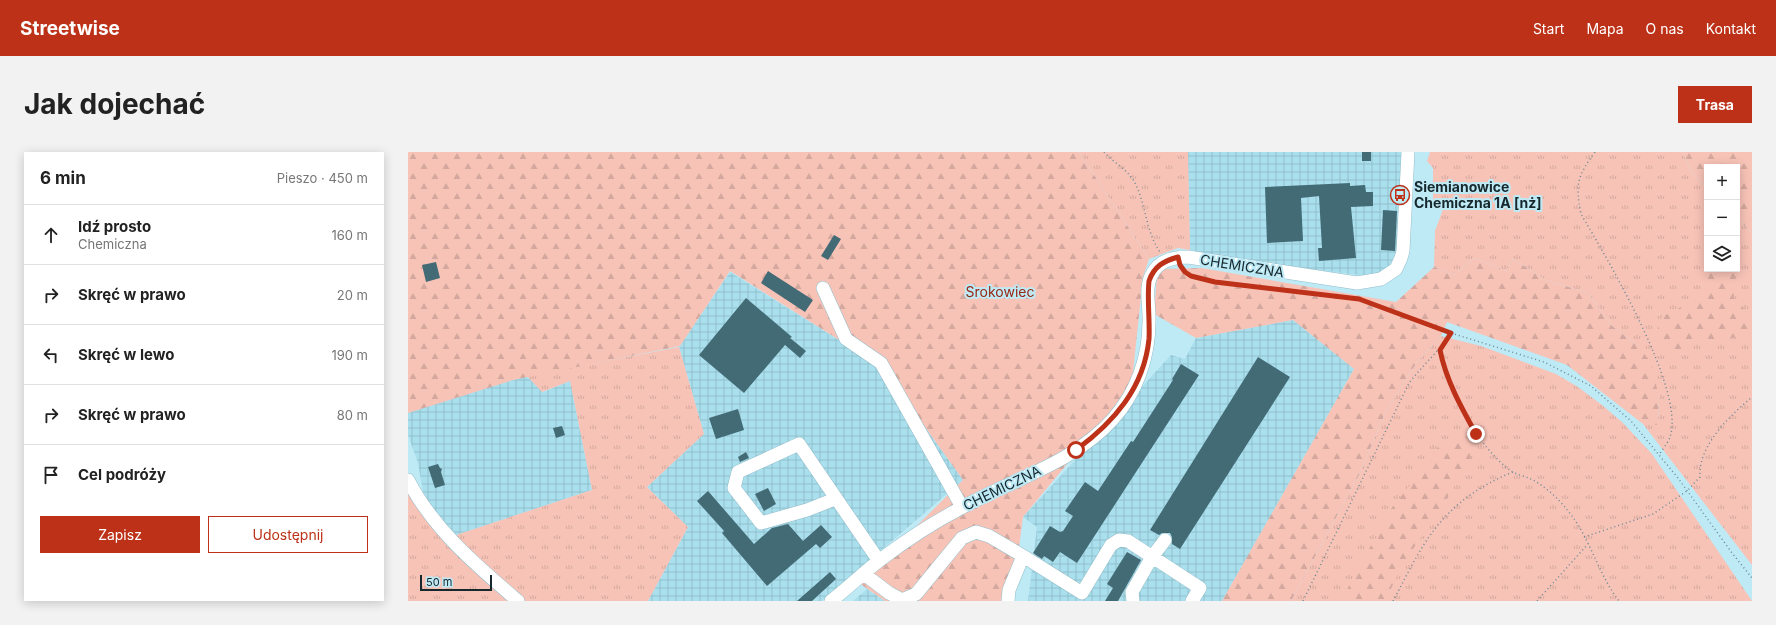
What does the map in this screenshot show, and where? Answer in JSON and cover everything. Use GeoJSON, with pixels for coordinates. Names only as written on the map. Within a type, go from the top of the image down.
{"type":"FeatureCollection","features":[{"type":"Feature","properties":{"kind":"street","name":"CHEMICZNA"},"geometry":{"type":"LineString","coordinates":[[831,601],[879,561],[925,528],[962,507],[1058,461],[1094,437],[1113,419],[1126,402],[1136,384],[1144,360],[1148,340],[1149,281],[1155,269],[1172,259],[1188,257],[1339,282],[1366,283],[1381,279],[1396,269],[1403,251],[1408,152]]}},
{"type":"Feature","properties":{"kind":"street"},"geometry":{"type":"LineString","coordinates":[[823,288],[846,339],[881,363],[962,507]]}},
{"type":"Feature","properties":{"kind":"street"},"geometry":{"type":"LineString","coordinates":[[836,499],[807,510],[761,523],[734,488],[738,472],[799,444],[879,561]]}},
{"type":"Feature","properties":{"kind":"street"},"geometry":{"type":"LineString","coordinates":[[408,480],[420,503],[456,547],[518,601]]}},
{"type":"Feature","properties":{"kind":"street"},"geometry":{"type":"LineString","coordinates":[[864,574],[889,593],[902,600],[916,594],[962,538],[976,532],[989,536],[1023,556],[1084,597],[1111,546],[1119,540],[1128,541],[1200,588],[1192,601]]}},
{"type":"Feature","properties":{"kind":"street"},"geometry":{"type":"LineString","coordinates":[[1133,601],[1132,592],[1152,557],[1164,540]]}},
{"type":"Feature","properties":{"kind":"street"},"geometry":{"type":"LineString","coordinates":[[1008,601],[1009,590],[1023,556]]}},
{"type":"Feature","properties":{"kind":"path"},"geometry":{"type":"LineString","coordinates":[[1104,152],[1129,174],[1136,184],[1156,246],[1191,276],[1215,282],[1359,299],[1451,333],[1544,362],[1592,386],[1631,421],[1687,491],[1752,578]]}},
{"type":"Feature","properties":{"kind":"path"},"geometry":{"type":"LineString","coordinates":[[1595,152],[1582,170],[1577,183],[1581,214],[1642,325],[1663,377],[1670,404],[1672,423],[1670,437],[1659,455]]}},
{"type":"Feature","properties":{"kind":"path"},"geometry":{"type":"LineString","coordinates":[[1303,601],[1409,382],[1440,350],[1451,333]]}},
{"type":"Feature","properties":{"kind":"path"},"geometry":{"type":"LineString","coordinates":[[1440,350],[1445,375],[1476,434],[1492,455],[1513,472],[1531,479],[1542,486],[1568,510],[1619,601]]}},
{"type":"Feature","properties":{"kind":"path"},"geometry":{"type":"LineString","coordinates":[[1584,537],[1654,514],[1687,491],[1700,477],[1699,466],[1706,450],[1727,419],[1752,397]]}},
{"type":"Feature","properties":{"kind":"path"},"geometry":{"type":"LineString","coordinates":[[1392,601],[1431,535],[1442,521],[1474,491],[1513,472]]}},
{"type":"Feature","properties":{"kind":"path"},"geometry":{"type":"LineString","coordinates":[[1537,601],[1588,544]]}},
{"type":"Feature","properties":{"kind":"shaded area"},"geometry":{"type":"Polygon","coordinates":[[[1188,152],[1402,152],[1401,229],[1395,258],[1388,272],[1367,276],[1261,263],[1190,250],[1188,152]]]}},
{"type":"Feature","properties":{"kind":"shaded area"},"geometry":{"type":"Polygon","coordinates":[[[730,272],[882,367],[963,480],[822,601],[648,601],[688,527],[647,487],[704,434],[679,347],[730,272]]]}},
{"type":"Feature","properties":{"kind":"shaded area"},"geometry":{"type":"Polygon","coordinates":[[[1293,320],[1354,369],[1222,601],[1028,601],[1037,527],[1023,517],[1171,355],[1185,359],[1196,338],[1293,320]]]}},
{"type":"Feature","properties":{"kind":"shaded area"},"geometry":{"type":"Polygon","coordinates":[[[527,376],[543,392],[570,381],[592,490],[453,536],[424,497],[418,463],[408,435],[408,413],[465,394],[527,376]]]}},
{"type":"Feature","properties":{"kind":"shaded area"},"geometry":{"type":"Polygon","coordinates":[[[867,589],[885,601],[853,601],[867,589]]]}},
{"type":"Feature","properties":{"kind":"green space","name":"Srokowiec"},"geometry":{"type":"Polygon","coordinates":[[[408,152],[1079,152],[1149,259],[1143,277],[1132,382],[1108,415],[1023,517],[1012,601],[885,601],[859,583],[963,480],[882,367],[730,271],[680,346],[513,380],[408,413],[408,152]]]}},
{"type":"Feature","properties":{"kind":"green space"},"geometry":{"type":"Polygon","coordinates":[[[1079,152],[1188,152],[1190,250],[1178,248],[1149,259],[1079,152]]]}},
{"type":"Feature","properties":{"kind":"green space"},"geometry":{"type":"Polygon","coordinates":[[[1430,152],[1683,152],[1691,172],[1704,185],[1704,272],[1740,272],[1740,221],[1752,233],[1752,565],[1643,424],[1658,424],[1659,396],[1638,346],[1611,325],[1588,293],[1546,280],[1513,259],[1506,271],[1475,258],[1454,275],[1434,267],[1435,231],[1443,209],[1433,199],[1433,168],[1427,161],[1430,152]]]}},
{"type":"Feature","properties":{"kind":"green space"},"geometry":{"type":"Polygon","coordinates":[[[1683,152],[1752,152],[1752,233],[1740,221],[1740,164],[1704,164],[1704,185],[1691,172],[1683,152]]]}},
{"type":"Feature","properties":{"kind":"green space"},"geometry":{"type":"Polygon","coordinates":[[[1475,258],[1506,271],[1513,259],[1546,280],[1588,293],[1611,325],[1638,346],[1650,361],[1659,396],[1658,425],[1643,424],[1567,365],[1447,322],[1441,336],[1417,362],[1386,411],[1360,473],[1291,601],[1222,601],[1354,369],[1293,320],[1196,338],[1154,314],[1157,274],[1164,269],[1202,268],[1396,302],[1434,267],[1454,275],[1475,258]]]}},
{"type":"Feature","properties":{"kind":"green space"},"geometry":{"type":"Polygon","coordinates":[[[1706,272],[1735,272],[1734,298],[1742,307],[1752,313],[1752,335],[1699,341],[1669,354],[1661,345],[1657,337],[1658,328],[1662,317],[1696,299],[1705,291],[1706,272]]]}},
{"type":"Feature","properties":{"kind":"green space"},"geometry":{"type":"Polygon","coordinates":[[[1441,336],[1481,346],[1556,374],[1578,387],[1602,405],[1623,423],[1652,454],[1752,601],[1291,601],[1360,473],[1386,411],[1417,362],[1441,336]]]}},
{"type":"Feature","properties":{"kind":"green space"},"geometry":{"type":"Polygon","coordinates":[[[679,347],[704,434],[647,487],[688,527],[648,601],[408,601],[408,512],[420,503],[453,536],[592,490],[570,381],[542,392],[527,376],[679,347]]]}},
{"type":"Feature","properties":{"kind":"green space"},"geometry":{"type":"Polygon","coordinates":[[[1462,442],[1470,449],[1471,461],[1401,567],[1390,591],[1383,601],[1339,601],[1346,592],[1357,568],[1377,536],[1386,515],[1419,474],[1440,444],[1462,442]]]}},
{"type":"Feature","properties":{"kind":"green space"},"geometry":{"type":"Polygon","coordinates":[[[408,490],[420,503],[408,512],[408,490]]]}},
{"type":"Feature","properties":{"kind":"building"},"geometry":{"type":"Polygon","coordinates":[[[1362,152],[1371,152],[1371,161],[1362,161],[1362,152]]]}},
{"type":"Feature","properties":{"kind":"building"},"geometry":{"type":"Polygon","coordinates":[[[1350,183],[1350,186],[1365,185],[1366,192],[1373,192],[1373,206],[1351,207],[1356,258],[1319,261],[1318,248],[1322,248],[1319,196],[1301,198],[1303,241],[1267,243],[1265,187],[1350,183]]]}},
{"type":"Feature","properties":{"kind":"building"},"geometry":{"type":"Polygon","coordinates":[[[1383,210],[1397,211],[1395,251],[1381,250],[1383,210]]]}},
{"type":"Feature","properties":{"kind":"building"},"geometry":{"type":"Polygon","coordinates":[[[834,235],[841,239],[828,260],[821,256],[834,235]]]}},
{"type":"Feature","properties":{"kind":"building"},"geometry":{"type":"Polygon","coordinates":[[[436,262],[440,278],[426,282],[422,265],[436,262]]]}},
{"type":"Feature","properties":{"kind":"building"},"geometry":{"type":"Polygon","coordinates":[[[768,271],[813,300],[805,312],[761,283],[768,271]]]}},
{"type":"Feature","properties":{"kind":"building"},"geometry":{"type":"Polygon","coordinates":[[[746,298],[792,337],[790,338],[806,351],[800,358],[785,345],[744,393],[699,355],[746,298]]]}},
{"type":"Feature","properties":{"kind":"building"},"geometry":{"type":"Polygon","coordinates":[[[1258,357],[1290,377],[1180,549],[1172,544],[1172,537],[1170,533],[1162,533],[1159,535],[1150,530],[1258,357]]]}},
{"type":"Feature","properties":{"kind":"building"},"geometry":{"type":"Polygon","coordinates":[[[1181,364],[1199,375],[1077,563],[1060,552],[1053,562],[1044,556],[1042,559],[1033,553],[1050,526],[1060,532],[1063,531],[1073,516],[1065,511],[1085,482],[1098,491],[1131,441],[1133,442],[1173,380],[1172,379],[1181,364]]]}},
{"type":"Feature","properties":{"kind":"building"},"geometry":{"type":"Polygon","coordinates":[[[738,409],[744,430],[716,439],[709,418],[738,409]]]}},
{"type":"Feature","properties":{"kind":"building"},"geometry":{"type":"Polygon","coordinates":[[[562,426],[565,435],[556,438],[553,428],[562,426]]]}},
{"type":"Feature","properties":{"kind":"building"},"geometry":{"type":"Polygon","coordinates":[[[746,452],[749,458],[740,462],[738,457],[746,452]]]}},
{"type":"Feature","properties":{"kind":"building"},"geometry":{"type":"Polygon","coordinates":[[[438,464],[442,469],[441,472],[445,485],[435,488],[428,467],[438,464]]]}},
{"type":"Feature","properties":{"kind":"building"},"geometry":{"type":"Polygon","coordinates":[[[768,488],[776,504],[764,511],[755,494],[768,488]]]}},
{"type":"Feature","properties":{"kind":"building"},"geometry":{"type":"Polygon","coordinates":[[[708,491],[754,544],[772,528],[788,524],[803,541],[821,525],[832,537],[820,548],[816,544],[767,586],[722,533],[724,531],[697,501],[708,491]]]}},
{"type":"Feature","properties":{"kind":"building"},"geometry":{"type":"Polygon","coordinates":[[[1127,552],[1141,560],[1118,601],[1105,601],[1113,588],[1107,584],[1127,552]]]}},
{"type":"Feature","properties":{"kind":"building"},"geometry":{"type":"Polygon","coordinates":[[[830,572],[836,579],[812,601],[797,601],[830,572]]]}},
{"type":"Feature","properties":{"kind":"place","name":"Siemianowice Chemiczna 1A [nż]"},"geometry":{"type":"Point","coordinates":[1400,195]}},
{"type":"Feature","properties":{"kind":"route"},"geometry":{"type":"LineString","coordinates":[[1076,450],[1094,437],[1113,419],[1126,402],[1136,384],[1144,360],[1148,340],[1150,321],[1148,290],[1149,281],[1151,275],[1160,264],[1166,260],[1178,257],[1180,265],[1185,272],[1191,276],[1215,282],[1359,299],[1451,333],[1440,350],[1445,375],[1476,434]]}}]}
